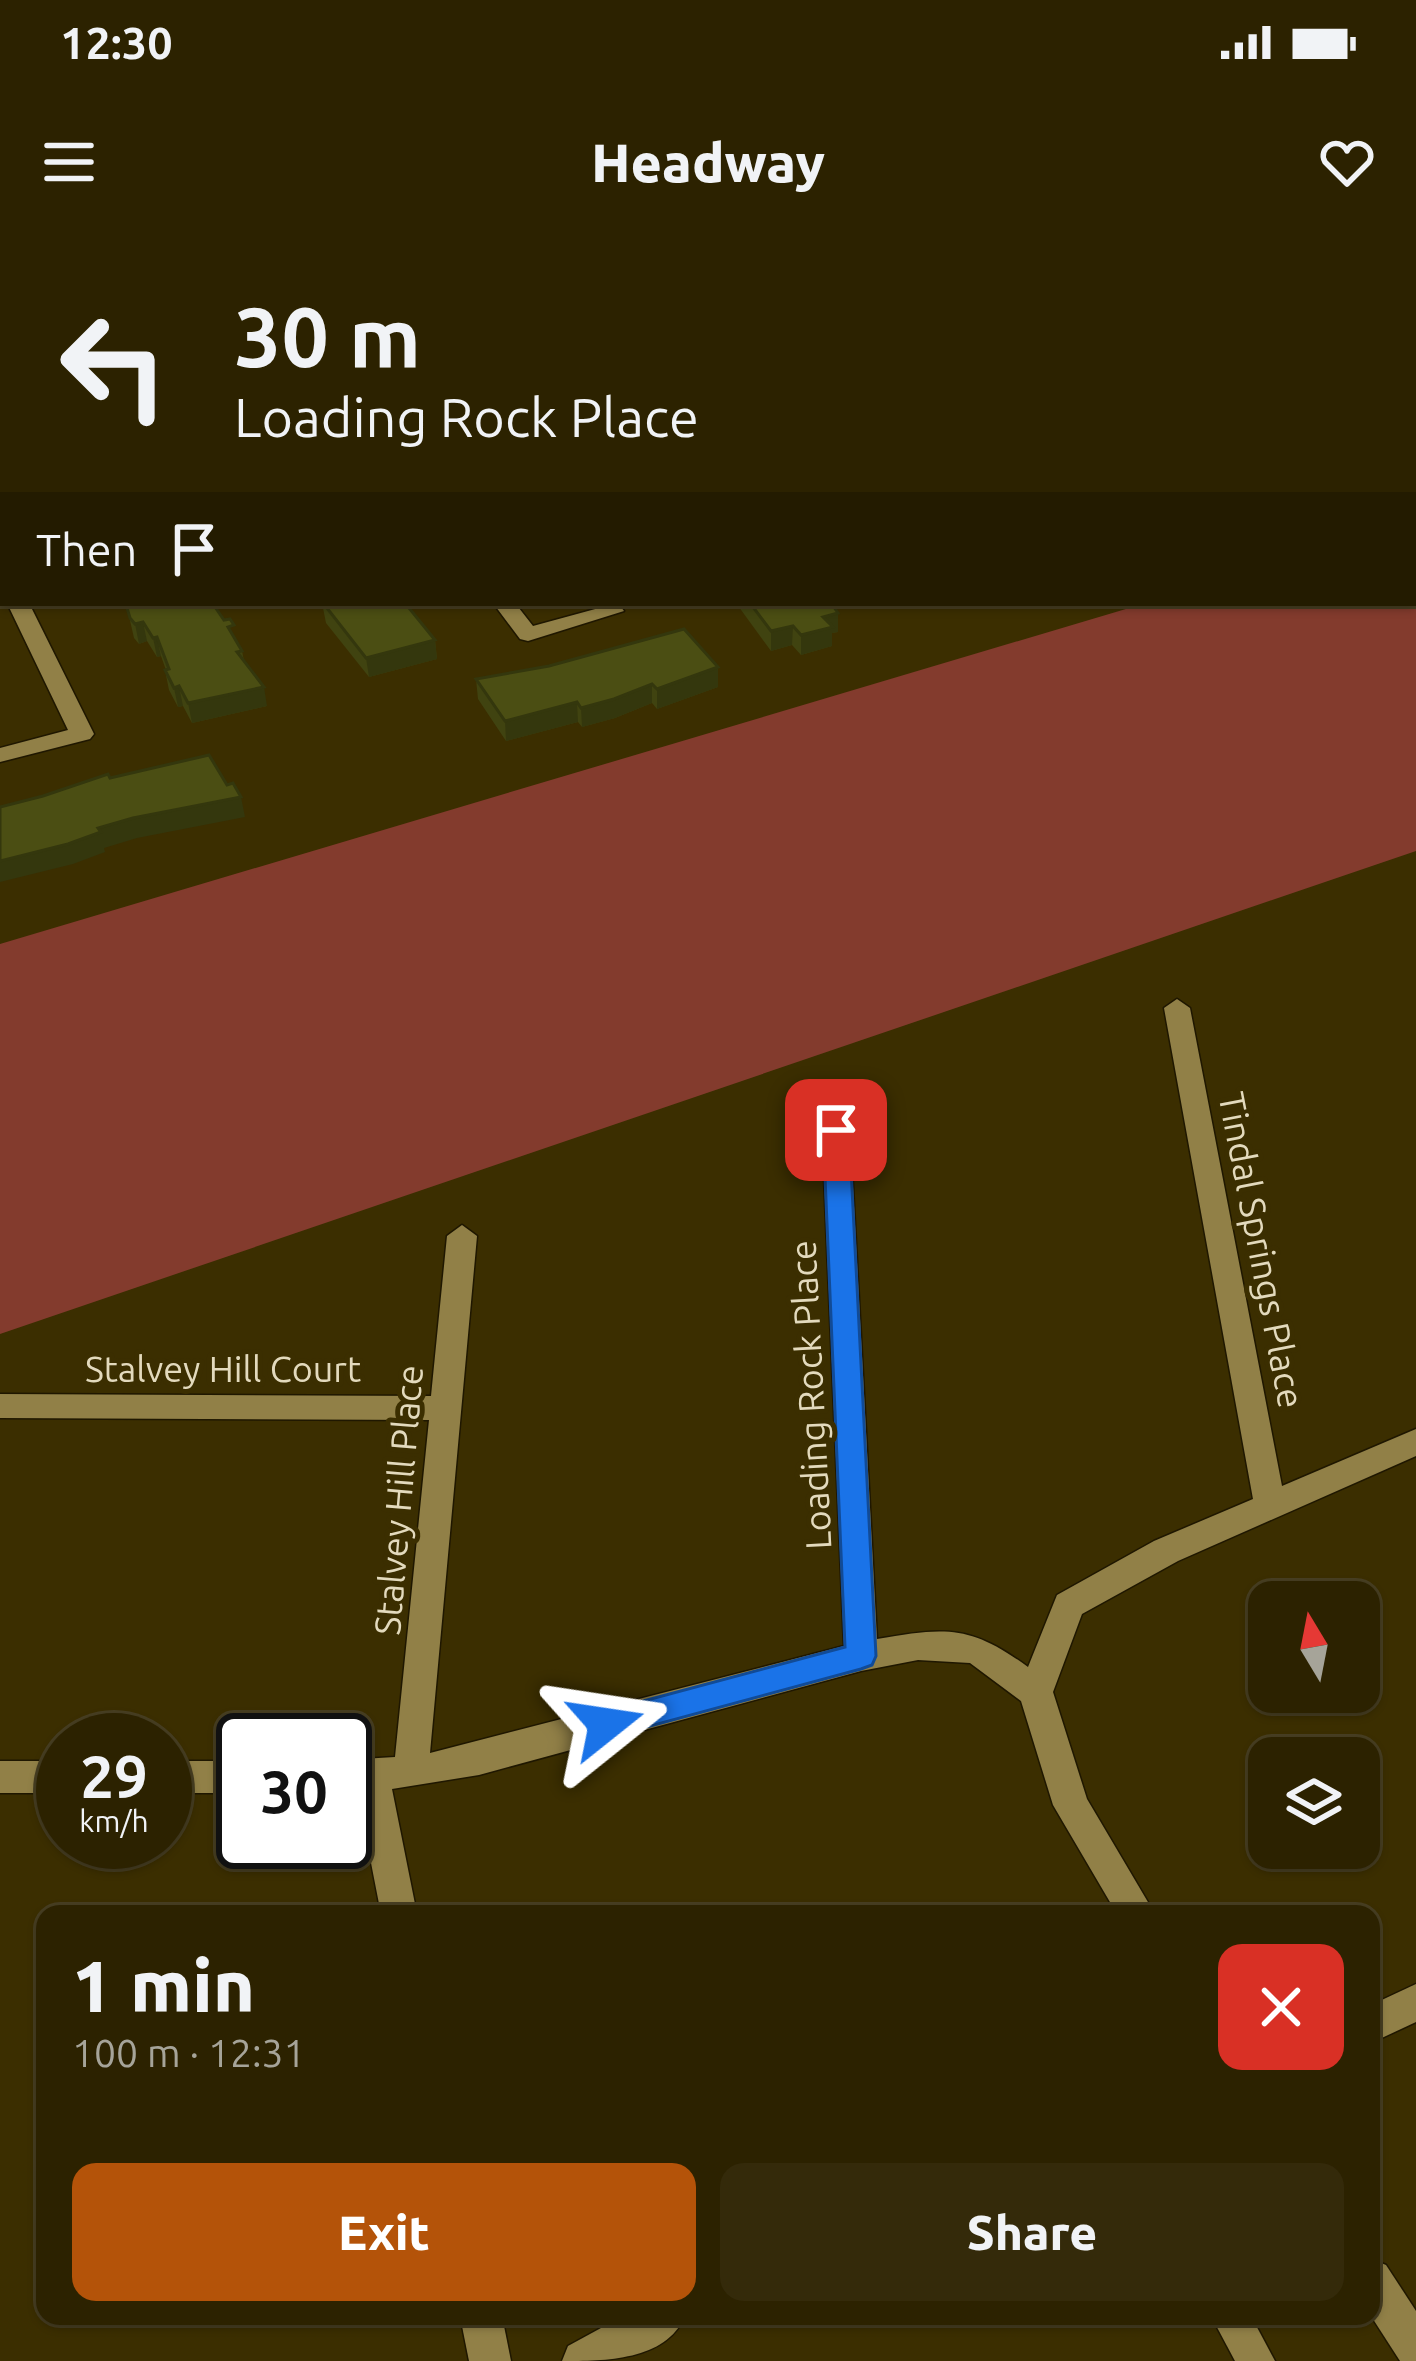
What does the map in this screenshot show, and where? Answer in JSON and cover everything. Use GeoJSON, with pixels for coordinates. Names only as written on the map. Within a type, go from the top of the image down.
{"type":"FeatureCollection","features":[{"type":"Feature","properties":{"kind":"street"},"geometry":{"type":"LineString","coordinates":[[0,755],[82,734],[18,606]]}},
{"type":"Feature","properties":{"kind":"street"},"geometry":{"type":"LineString","coordinates":[[506,606],[529,634],[613,611],[609,606]]}},
{"type":"Feature","properties":{"kind":"street","name":"Tindal Springs Place"},"geometry":{"type":"LineString","coordinates":[[1177,1008],[1270,1506]]}},
{"type":"Feature","properties":{"kind":"street","name":"Loading Rock Place"},"geometry":{"type":"LineString","coordinates":[[836,1130],[861,1656]]}},
{"type":"Feature","properties":{"kind":"street","name":"Stalvey Hill Place"},"geometry":{"type":"LineString","coordinates":[[412,1772],[463,1236]]}},
{"type":"Feature","properties":{"kind":"street","name":"Stalvey Hill Court"},"geometry":{"type":"LineString","coordinates":[[0,1406],[445,1408]]}},
{"type":"Feature","properties":{"kind":"street"},"geometry":{"type":"LineString","coordinates":[[1036,1692],[1069,1605],[1166,1550],[1416,1442]]}},
{"type":"Feature","properties":{"kind":"street"},"geometry":{"type":"LineString","coordinates":[[372,1774],[479,1759],[861,1656],[919,1646],[977,1649],[1036,1692],[1071,1805],[1132,1905]]}},
{"type":"Feature","properties":{"kind":"street"},"geometry":{"type":"LineString","coordinates":[[0,1777],[36,1777]]}},
{"type":"Feature","properties":{"kind":"street"},"geometry":{"type":"LineString","coordinates":[[372,1822],[396,1905]]}},
{"type":"Feature","properties":{"kind":"street"},"geometry":{"type":"LineString","coordinates":[[1380,2020],[1416,2002]]}},
{"type":"Feature","properties":{"kind":"street"},"geometry":{"type":"LineString","coordinates":[[1380,2294],[1416,2348]]}},
{"type":"Feature","properties":{"kind":"street"},"geometry":{"type":"LineString","coordinates":[[483,2325],[490,2361]]}},
{"type":"Feature","properties":{"kind":"street"},"geometry":{"type":"LineString","coordinates":[[583,2361],[627,2350],[654,2325]]}},
{"type":"Feature","properties":{"kind":"lane"},"geometry":{"type":"LineString","coordinates":[[1235,2325],[1256,2361]]}},
{"type":"Feature","properties":{"kind":"shaded area"},"geometry":{"type":"Polygon","coordinates":[[[1136,606],[1416,606],[1416,851],[0,1334],[0,944],[1136,606]]]}},
{"type":"Feature","properties":{"kind":"building"},"geometry":{"type":"Polygon","coordinates":[[[214,606],[234,625],[228,627],[242,651],[237,652],[264,687],[188,703],[165,670],[169,669],[157,637],[153,638],[143,622],[135,624],[130,618],[127,608],[214,606]]]}},
{"type":"Feature","properties":{"kind":"building"},"geometry":{"type":"Polygon","coordinates":[[[325,606],[407,606],[435,640],[366,658],[325,606]]]}},
{"type":"Feature","properties":{"kind":"building"},"geometry":{"type":"Polygon","coordinates":[[[752,606],[833,606],[838,613],[823,617],[833,627],[801,635],[793,626],[771,631],[752,606]]]}},
{"type":"Feature","properties":{"kind":"building"},"geometry":{"type":"Polygon","coordinates":[[[684,629],[718,667],[581,708],[577,702],[505,721],[476,679],[549,666],[684,629]]]}},
{"type":"Feature","properties":{"kind":"building"},"geometry":{"type":"Polygon","coordinates":[[[209,755],[227,785],[233,783],[241,797],[133,818],[98,828],[101,832],[68,844],[0,861],[0,807],[108,774],[110,778],[209,755]]]}},
{"type":"Feature","properties":{"kind":"route"},"geometry":{"type":"LineString","coordinates":[[606,1724],[861,1656],[836,1130]]}}]}
